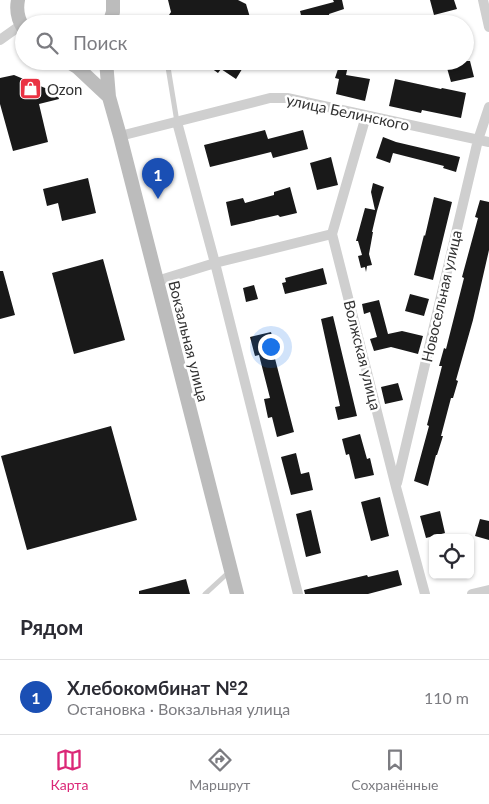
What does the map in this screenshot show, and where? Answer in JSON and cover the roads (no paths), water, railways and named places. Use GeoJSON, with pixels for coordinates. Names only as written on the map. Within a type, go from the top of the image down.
{"type":"FeatureCollection","features":[{"type":"Feature","properties":{"kind":"main road"},"geometry":{"type":"LineString","coordinates":[[18,0],[18,15]]}},
{"type":"Feature","properties":{"kind":"main road"},"geometry":{"type":"LineString","coordinates":[[112,12],[123,0]]}},
{"type":"Feature","properties":{"kind":"main road"},"geometry":{"type":"LineString","coordinates":[[80,70],[109,96]]}},
{"type":"Feature","properties":{"kind":"main road","name":"Вокзальная улица"},"geometry":{"type":"LineString","coordinates":[[107,70],[109,96],[237,594]]}},
{"type":"Feature","properties":{"kind":"street"},"geometry":{"type":"LineString","coordinates":[[485,4],[489,27]]}},
{"type":"Feature","properties":{"kind":"street"},"geometry":{"type":"LineString","coordinates":[[0,40],[15,31]]}},
{"type":"Feature","properties":{"kind":"street","name":"улица Белинского"},"geometry":{"type":"LineString","coordinates":[[120,136],[270,98],[287,98],[489,142]]}},
{"type":"Feature","properties":{"kind":"street","name":"Новосельная улица"},"geometry":{"type":"LineString","coordinates":[[396,487],[478,140],[489,107]]}},
{"type":"Feature","properties":{"kind":"street"},"geometry":{"type":"LineString","coordinates":[[157,281],[215,263],[332,234],[366,116]]}},
{"type":"Feature","properties":{"kind":"street"},"geometry":{"type":"LineString","coordinates":[[177,122],[215,263],[298,594]]}},
{"type":"Feature","properties":{"kind":"street","name":"Волжская улица"},"geometry":{"type":"LineString","coordinates":[[332,234],[425,594]]}},
{"type":"Feature","properties":{"kind":"street"},"geometry":{"type":"LineString","coordinates":[[472,594],[489,590]]}},
{"type":"Feature","properties":{"kind":"lane"},"geometry":{"type":"LineString","coordinates":[[168,70],[177,122]]}},
{"type":"Feature","properties":{"kind":"lane"},"geometry":{"type":"LineString","coordinates":[[205,594],[231,570]]}},
{"type":"Feature","properties":{"kind":"place","name":"Ozon"},"geometry":{"type":"Point","coordinates":[31,89]}},
{"type":"Feature","properties":{"kind":"place","name":"Хлебокомбинат №2"},"geometry":{"type":"Point","coordinates":[158,199]}}]}
